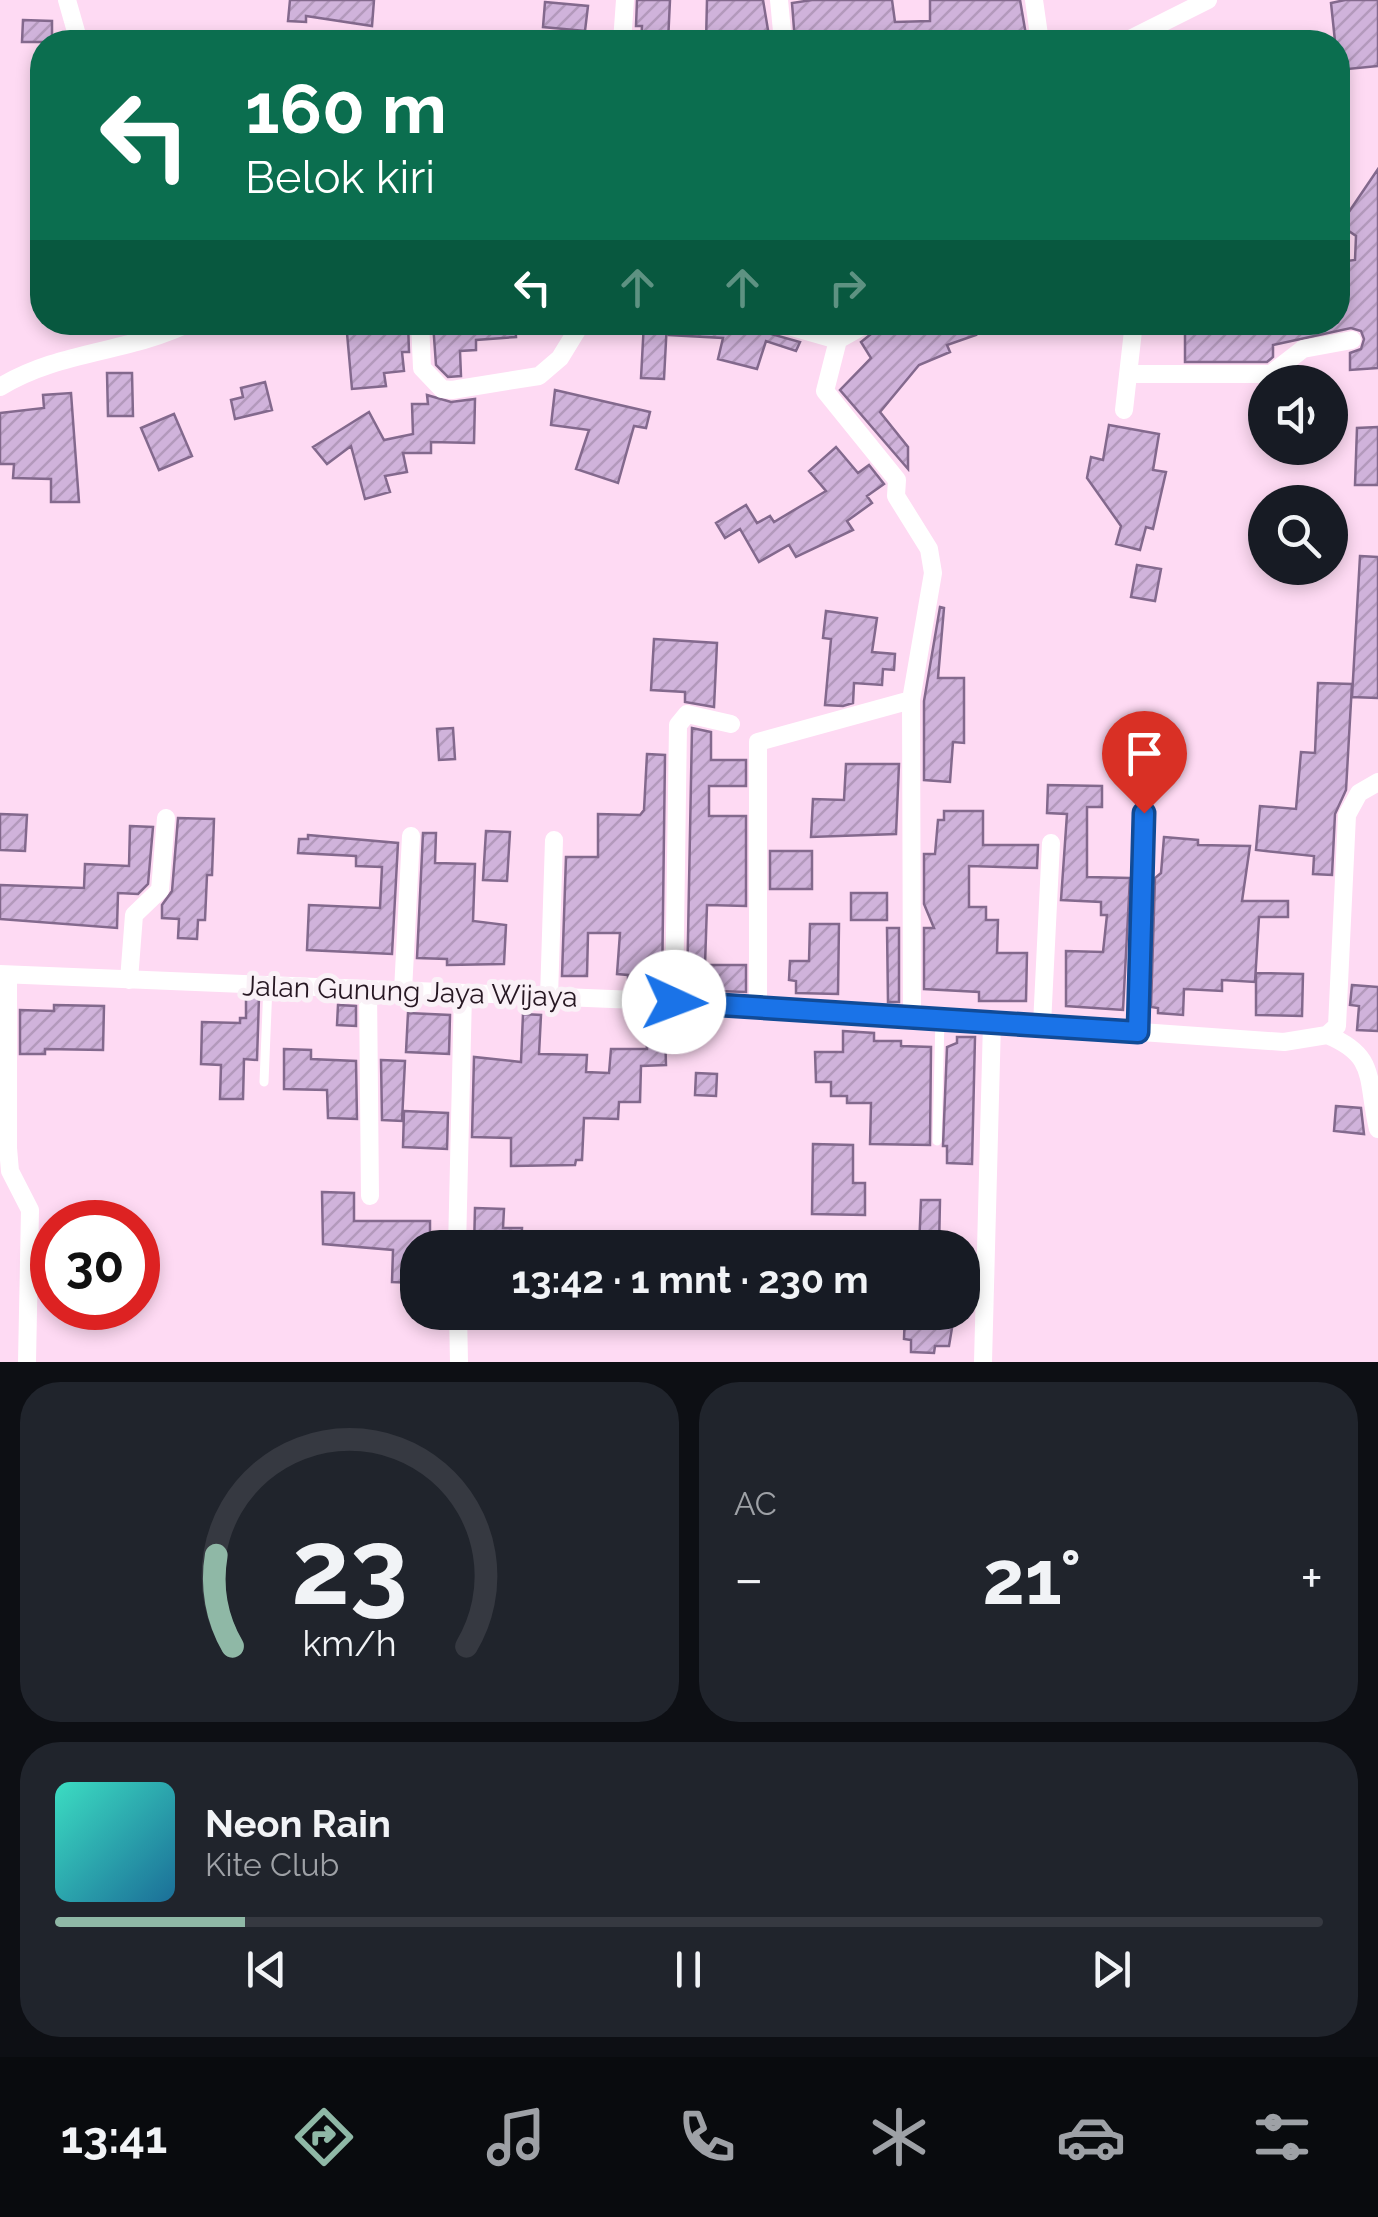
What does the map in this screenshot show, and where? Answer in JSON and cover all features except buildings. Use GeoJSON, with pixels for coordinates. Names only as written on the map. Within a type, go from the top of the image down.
{"type":"FeatureCollection","features":[{"type":"Feature","properties":{"kind":"street"},"geometry":{"type":"LineString","coordinates":[[66,0],[76,30]]}},
{"type":"Feature","properties":{"kind":"street"},"geometry":{"type":"LineString","coordinates":[[623,30],[625,0]]}},
{"type":"Feature","properties":{"kind":"street"},"geometry":{"type":"LineString","coordinates":[[778,0],[782,30]]}},
{"type":"Feature","properties":{"kind":"street"},"geometry":{"type":"LineString","coordinates":[[1034,0],[1038,30]]}},
{"type":"Feature","properties":{"kind":"street"},"geometry":{"type":"LineString","coordinates":[[1149,30],[1208,0]]}},
{"type":"Feature","properties":{"kind":"street"},"geometry":{"type":"LineString","coordinates":[[0,387],[46,363],[158,335]]}},
{"type":"Feature","properties":{"kind":"street"},"geometry":{"type":"LineString","coordinates":[[421,335],[422,368],[442,390],[452,390],[539,376],[560,358],[574,335]]}},
{"type":"Feature","properties":{"kind":"street"},"geometry":{"type":"LineString","coordinates":[[820,335],[838,340],[847,335]]}},
{"type":"Feature","properties":{"kind":"street"},"geometry":{"type":"LineString","coordinates":[[1124,410],[1132,335]]}},
{"type":"Feature","properties":{"kind":"street"},"geometry":{"type":"LineString","coordinates":[[838,340],[825,391],[897,480],[896,496],[929,549],[933,573],[911,700],[912,1016]]}},
{"type":"Feature","properties":{"kind":"street"},"geometry":{"type":"LineString","coordinates":[[1128,374],[1244,378],[1272,374],[1303,349],[1352,340]]}},
{"type":"Feature","properties":{"kind":"street"},"geometry":{"type":"LineString","coordinates":[[758,1005],[758,742],[911,700]]}},
{"type":"Feature","properties":{"kind":"street"},"geometry":{"type":"LineString","coordinates":[[674,1002],[678,725],[687,714],[731,724]]}},
{"type":"Feature","properties":{"kind":"street"},"geometry":{"type":"LineString","coordinates":[[1378,782],[1359,793],[1348,815],[1337,1026],[1327,1035],[1357,1046],[1368,1061],[1378,1130]]}},
{"type":"Feature","properties":{"kind":"street"},"geometry":{"type":"LineString","coordinates":[[1138,1032],[1144,813]]}},
{"type":"Feature","properties":{"kind":"street"},"geometry":{"type":"LineString","coordinates":[[129,980],[134,914],[160,890],[166,818]]}},
{"type":"Feature","properties":{"kind":"street"},"geometry":{"type":"LineString","coordinates":[[403,990],[411,836]]}},
{"type":"Feature","properties":{"kind":"street"},"geometry":{"type":"LineString","coordinates":[[549,996],[554,840]]}},
{"type":"Feature","properties":{"kind":"street"},"geometry":{"type":"LineString","coordinates":[[1042,1025],[1051,843]]}},
{"type":"Feature","properties":{"kind":"street"},"geometry":{"type":"LineString","coordinates":[[4,975],[10,1171],[30,1210],[27,1362]]}},
{"type":"Feature","properties":{"kind":"street","name":"Jalan Gunung Jaya Wijaya"},"geometry":{"type":"LineString","coordinates":[[4,975],[758,1005],[1284,1042],[1327,1035]]}},
{"type":"Feature","properties":{"kind":"street"},"geometry":{"type":"LineString","coordinates":[[368,989],[370,1196]]}},
{"type":"Feature","properties":{"kind":"street"},"geometry":{"type":"LineString","coordinates":[[457,1230],[462,993]]}},
{"type":"Feature","properties":{"kind":"street"},"geometry":{"type":"LineString","coordinates":[[983,1362],[992,1022]]}},
{"type":"Feature","properties":{"kind":"street"},"geometry":{"type":"LineString","coordinates":[[458,1330],[459,1362]]}},
{"type":"Feature","properties":{"kind":"lane"},"geometry":{"type":"LineString","coordinates":[[264,1082],[268,985]]}},
{"type":"Feature","properties":{"kind":"lane"},"geometry":{"type":"LineString","coordinates":[[936,1141],[940,1018]]}},
{"type":"Feature","properties":{"kind":"route"},"geometry":{"type":"LineString","coordinates":[[674,1002],[1138,1032],[1144,813]]}}]}
